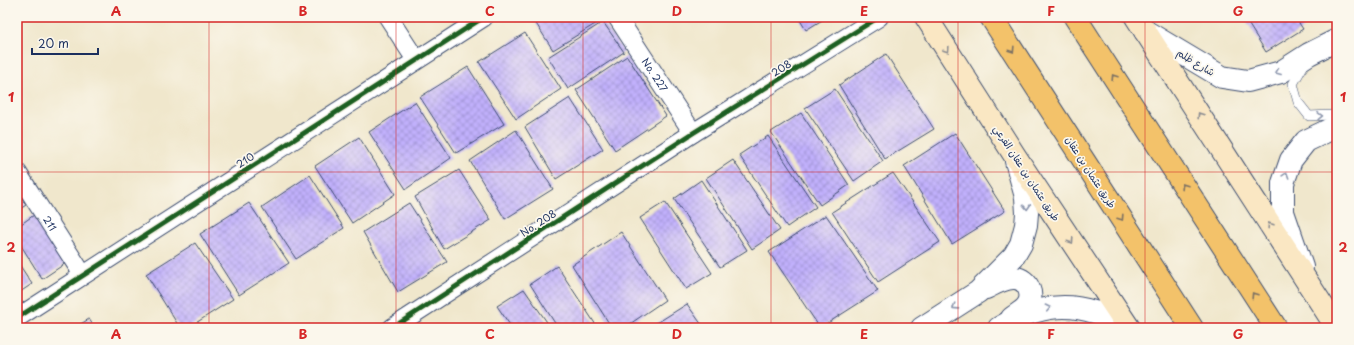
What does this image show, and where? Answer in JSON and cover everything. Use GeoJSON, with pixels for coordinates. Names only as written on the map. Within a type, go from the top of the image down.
{"type":"FeatureCollection","features":[{"type":"Feature","properties":{"kind":"main road","name":"طريق عثمان بن عفان الفرعي"},"geometry":{"type":"LineString","coordinates":[[926,17],[1128,328]]}},
{"type":"Feature","properties":{"kind":"main road","name":"طريق عثمان بن عفان"},"geometry":{"type":"LineString","coordinates":[[991,17],[1192,328]]}},
{"type":"Feature","properties":{"kind":"main road"},"geometry":{"type":"LineString","coordinates":[[1075,17],[1276,328]]}},
{"type":"Feature","properties":{"kind":"main road"},"geometry":{"type":"LineString","coordinates":[[1141,24],[1337,328]]}},
{"type":"Feature","properties":{"kind":"street"},"geometry":{"type":"LineString","coordinates":[[388,17],[416,60]]}},
{"type":"Feature","properties":{"kind":"street","name":"210"},"geometry":{"type":"LineString","coordinates":[[17,318],[484,17]]}},
{"type":"Feature","properties":{"kind":"street","name":"No. 227"},"geometry":{"type":"LineString","coordinates":[[617,17],[693,133]]}},
{"type":"Feature","properties":{"kind":"street","name":"208"},"geometry":{"type":"LineString","coordinates":[[693,133],[879,17]]}},
{"type":"Feature","properties":{"kind":"street","name":"شارع ظلم"},"geometry":{"type":"LineString","coordinates":[[1141,24],[1222,77],[1248,81],[1281,72],[1309,54],[1337,40]]}},
{"type":"Feature","properties":{"kind":"street"},"geometry":{"type":"LineString","coordinates":[[1306,280],[1284,212],[1283,183],[1291,160],[1306,141],[1337,126]]}},
{"type":"Feature","properties":{"kind":"street","name":"No. 208"},"geometry":{"type":"LineString","coordinates":[[392,328],[693,133]]}},
{"type":"Feature","properties":{"kind":"street"},"geometry":{"type":"LineString","coordinates":[[978,292],[1014,256],[1021,244],[1026,225],[1026,197],[1015,156]]}},
{"type":"Feature","properties":{"kind":"street","name":"211"},"geometry":{"type":"LineString","coordinates":[[17,172],[83,275]]}},
{"type":"Feature","properties":{"kind":"street"},"geometry":{"type":"LineString","coordinates":[[922,328],[978,292],[1007,279],[1015,278],[1022,280],[1028,285],[1030,300],[1026,307],[1001,327]]}},
{"type":"Feature","properties":{"kind":"street"},"geometry":{"type":"LineString","coordinates":[[1001,327],[1039,310],[1056,307],[1075,307],[1094,311],[1112,318],[1128,328]]}},
{"type":"Feature","properties":{"kind":"lane"},"geometry":{"type":"LineString","coordinates":[[1309,54],[1293,84],[1298,102],[1309,116],[1337,114]]}},
{"type":"Feature","properties":{"kind":"building"},"geometry":{"type":"Polygon","coordinates":[[[543,17],[597,17],[600,21],[553,50],[535,22],[543,17]]]}},
{"type":"Feature","properties":{"kind":"building"},"geometry":{"type":"Polygon","coordinates":[[[798,17],[827,17],[806,30],[798,17]]]}},
{"type":"Feature","properties":{"kind":"building"},"geometry":{"type":"Polygon","coordinates":[[[1244,17],[1295,17],[1303,29],[1266,52],[1244,17]]]}},
{"type":"Feature","properties":{"kind":"building"},"geometry":{"type":"Polygon","coordinates":[[[603,22],[624,52],[568,89],[548,57],[603,22]]]}},
{"type":"Feature","properties":{"kind":"building"},"geometry":{"type":"Polygon","coordinates":[[[525,33],[561,89],[516,119],[479,62],[525,33]]]}},
{"type":"Feature","properties":{"kind":"building"},"geometry":{"type":"Polygon","coordinates":[[[886,54],[934,129],[885,159],[839,85],[886,54]]]}},
{"type":"Feature","properties":{"kind":"building"},"geometry":{"type":"Polygon","coordinates":[[[627,56],[666,116],[615,150],[576,90],[627,56]]]}},
{"type":"Feature","properties":{"kind":"building"},"geometry":{"type":"Polygon","coordinates":[[[468,67],[504,124],[456,153],[420,97],[468,67]]]}},
{"type":"Feature","properties":{"kind":"building"},"geometry":{"type":"Polygon","coordinates":[[[835,89],[883,161],[854,181],[805,108],[835,89]]]}},
{"type":"Feature","properties":{"kind":"building"},"geometry":{"type":"Polygon","coordinates":[[[570,98],[603,149],[556,179],[525,127],[570,98]]]}},
{"type":"Feature","properties":{"kind":"building"},"geometry":{"type":"Polygon","coordinates":[[[415,102],[451,158],[406,189],[369,132],[415,102]]]}},
{"type":"Feature","properties":{"kind":"building"},"geometry":{"type":"Polygon","coordinates":[[[801,113],[849,185],[820,205],[771,132],[801,113]]]}},
{"type":"Feature","properties":{"kind":"building"},"geometry":{"type":"Polygon","coordinates":[[[516,130],[553,189],[505,219],[470,161],[516,130]]]}},
{"type":"Feature","properties":{"kind":"building"},"geometry":{"type":"Polygon","coordinates":[[[955,133],[1005,211],[952,244],[904,166],[955,133]]]}},
{"type":"Feature","properties":{"kind":"building"},"geometry":{"type":"Polygon","coordinates":[[[768,136],[816,207],[787,227],[739,155],[768,136]]]}},
{"type":"Feature","properties":{"kind":"building"},"geometry":{"type":"Polygon","coordinates":[[[359,137],[395,194],[352,223],[315,166],[359,137]]]}},
{"type":"Feature","properties":{"kind":"building"},"geometry":{"type":"Polygon","coordinates":[[[733,160],[780,230],[752,249],[706,178],[733,160]]]}},
{"type":"Feature","properties":{"kind":"building"},"geometry":{"type":"Polygon","coordinates":[[[459,170],[491,220],[444,249],[415,197],[459,170]]]}},
{"type":"Feature","properties":{"kind":"building"},"geometry":{"type":"Polygon","coordinates":[[[893,173],[940,242],[878,282],[832,212],[893,173]]]}},
{"type":"Feature","properties":{"kind":"building"},"geometry":{"type":"Polygon","coordinates":[[[310,175],[344,228],[296,259],[262,207],[310,175]]]}},
{"type":"Feature","properties":{"kind":"building"},"geometry":{"type":"Polygon","coordinates":[[[701,180],[747,250],[720,267],[674,199],[701,180]]]}},
{"type":"Feature","properties":{"kind":"building"},"geometry":{"type":"Polygon","coordinates":[[[17,192],[26,205],[17,211],[17,192]]]}},
{"type":"Feature","properties":{"kind":"building"},"geometry":{"type":"Polygon","coordinates":[[[665,202],[712,273],[686,289],[640,218],[665,202]]]}},
{"type":"Feature","properties":{"kind":"building"},"geometry":{"type":"Polygon","coordinates":[[[249,203],[289,263],[239,295],[200,234],[249,203]]]}},
{"type":"Feature","properties":{"kind":"building"},"geometry":{"type":"Polygon","coordinates":[[[409,203],[447,262],[398,292],[363,232],[409,203]]]}},
{"type":"Feature","properties":{"kind":"building"},"geometry":{"type":"Polygon","coordinates":[[[34,215],[66,263],[42,279],[17,239],[17,227],[34,215]]]}},
{"type":"Feature","properties":{"kind":"building"},"geometry":{"type":"Polygon","coordinates":[[[826,215],[878,291],[820,328],[769,252],[826,215]]]}},
{"type":"Feature","properties":{"kind":"building"},"geometry":{"type":"Polygon","coordinates":[[[621,232],[665,300],[624,328],[612,328],[572,265],[621,232]]]}},
{"type":"Feature","properties":{"kind":"building"},"geometry":{"type":"Polygon","coordinates":[[[195,243],[233,299],[188,328],[180,328],[146,274],[195,243]]]}},
{"type":"Feature","properties":{"kind":"building"},"geometry":{"type":"Polygon","coordinates":[[[17,261],[32,284],[17,294],[17,261]]]}},
{"type":"Feature","properties":{"kind":"building"},"geometry":{"type":"Polygon","coordinates":[[[557,266],[598,328],[558,328],[530,284],[557,266]]]}},
{"type":"Feature","properties":{"kind":"building"},"geometry":{"type":"Polygon","coordinates":[[[524,289],[551,328],[512,328],[497,306],[524,289]]]}},
{"type":"Feature","properties":{"kind":"building"},"geometry":{"type":"Polygon","coordinates":[[[687,304],[704,328],[649,328],[687,304]]]}},
{"type":"Feature","properties":{"kind":"building"},"geometry":{"type":"Polygon","coordinates":[[[89,319],[95,328],[74,328],[89,319]]]}},
{"type":"Feature","properties":{"kind":"cycle path"},"geometry":{"type":"LineString","coordinates":[[17,318],[484,17]]}},
{"type":"Feature","properties":{"kind":"cycle path"},"geometry":{"type":"LineString","coordinates":[[392,328],[693,133],[879,17]]}}]}
